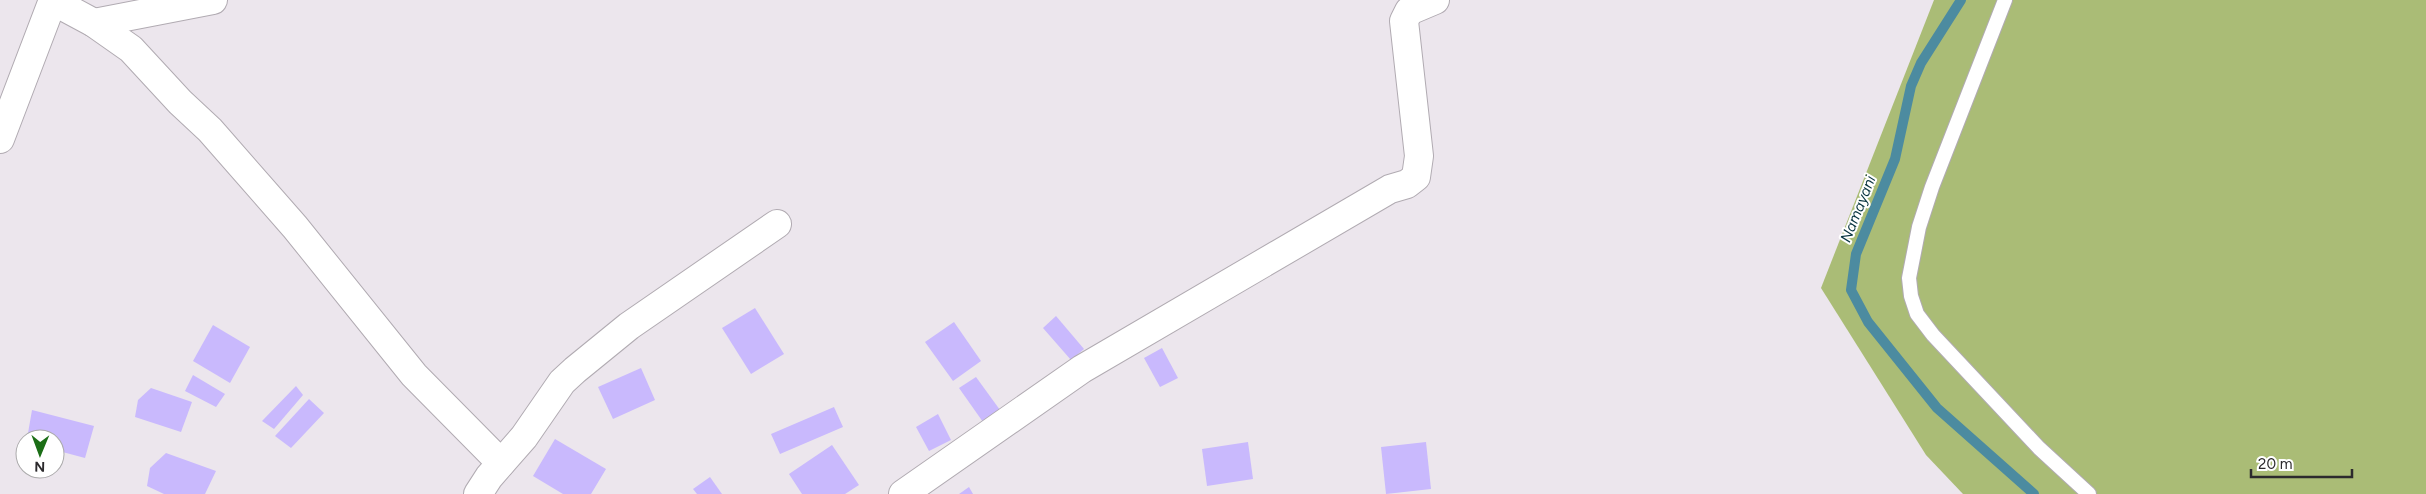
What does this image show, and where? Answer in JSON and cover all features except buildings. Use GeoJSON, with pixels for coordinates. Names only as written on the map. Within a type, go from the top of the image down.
{"type":"FeatureCollection","features":[{"type":"Feature","properties":{"kind":"street"},"geometry":{"type":"LineString","coordinates":[[0,140],[53,0],[94,22],[131,49],[180,102],[210,130],[295,227],[414,375],[501,463]]}},
{"type":"Feature","properties":{"kind":"street"},"geometry":{"type":"LineString","coordinates":[[94,22],[213,0]]}},
{"type":"Feature","properties":{"kind":"street"},"geometry":{"type":"LineString","coordinates":[[903,494],[1082,369],[1390,190],[1407,184],[1416,177],[1419,156],[1404,21],[1409,11],[1435,0]]}},
{"type":"Feature","properties":{"kind":"street"},"geometry":{"type":"LineString","coordinates":[[478,494],[501,463],[524,437],[562,382],[575,370],[629,326],[777,224]]}},
{"type":"Feature","properties":{"kind":"lane"},"geometry":{"type":"LineString","coordinates":[[2005,0],[1921,219],[1909,278],[1911,296],[1917,314],[1933,335],[2039,448],[2089,494]]}},
{"type":"Feature","properties":{"kind":"green space"},"geometry":{"type":"Polygon","coordinates":[[[1934,0],[2426,0],[2426,494],[1963,494],[1926,455],[1821,288],[1934,0]]]}},
{"type":"Feature","properties":{"kind":"waterway","name":"Namayani"},"geometry":{"type":"LineString","coordinates":[[1961,0],[1921,63],[1911,86],[1895,159],[1856,254],[1851,290],[1868,322],[1937,408],[2034,494]]}}]}
